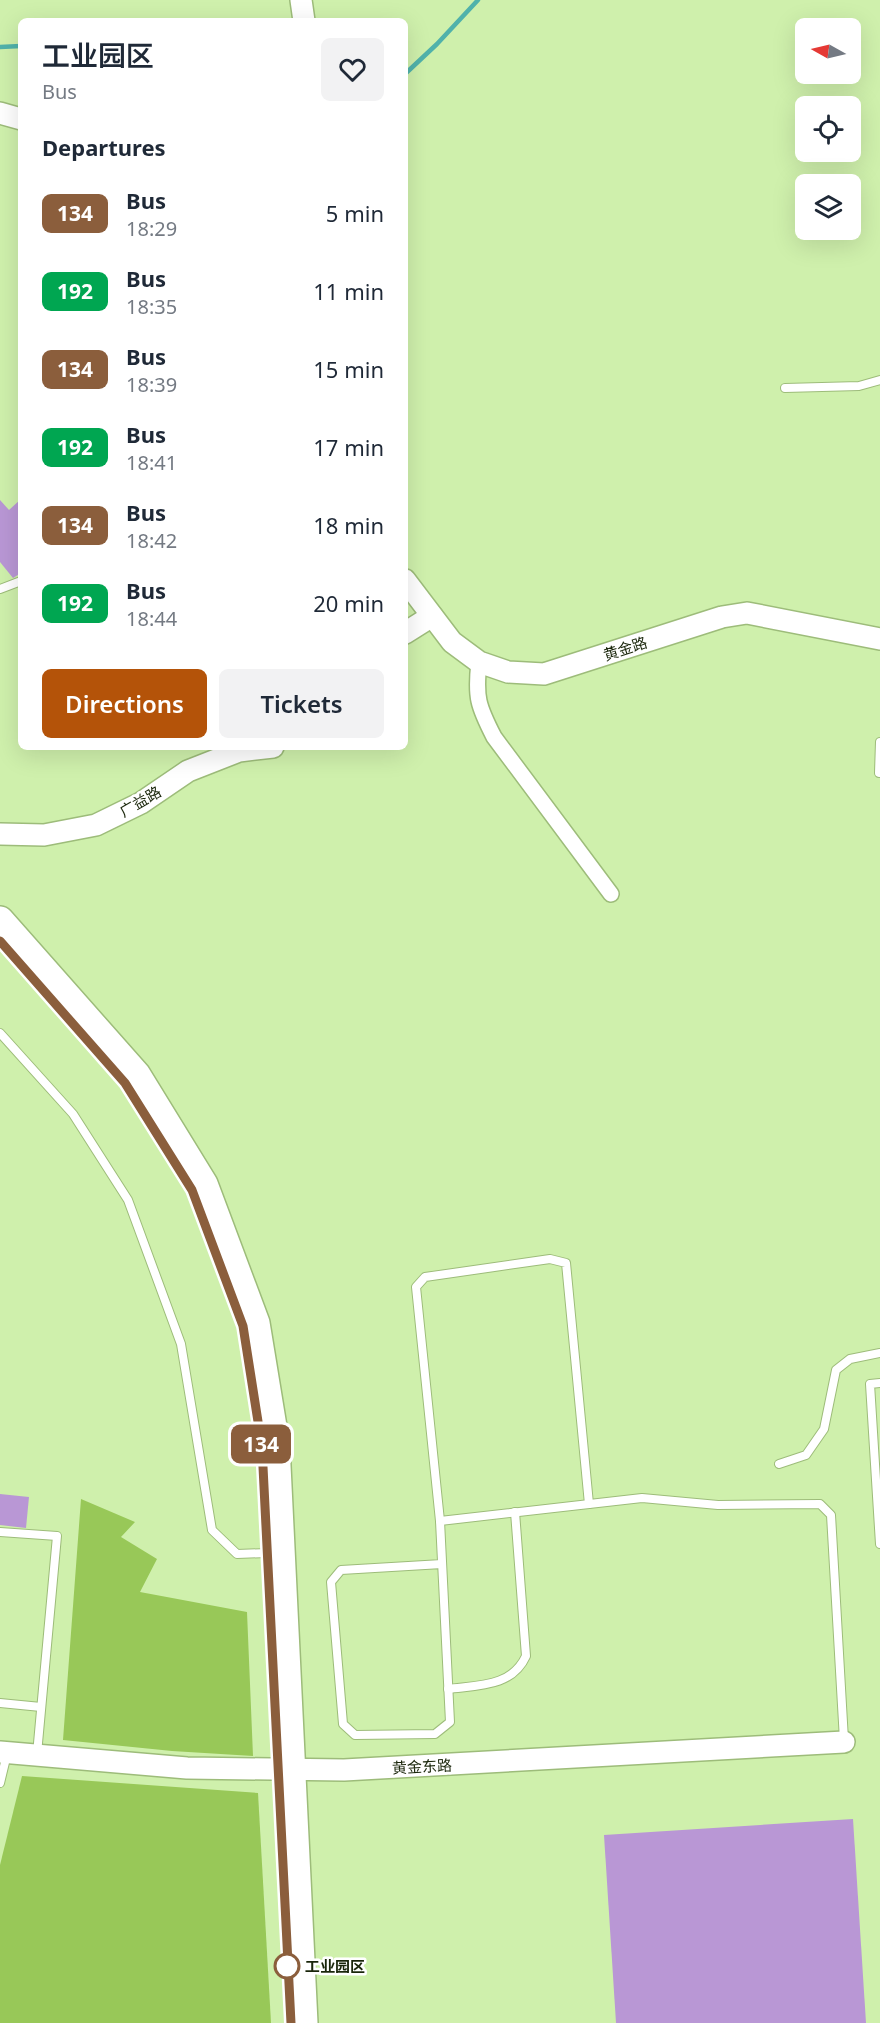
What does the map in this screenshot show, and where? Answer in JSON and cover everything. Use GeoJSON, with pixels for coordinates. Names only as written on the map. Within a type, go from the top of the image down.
{"type":"FeatureCollection","features":[{"type":"Feature","properties":{"kind":"highway"},"geometry":{"type":"LineString","coordinates":[[0,920],[137,1075],[204,1184],[256,1323],[276,1445],[291,2023]]}},
{"type":"Feature","properties":{"kind":"highway"},"geometry":{"type":"LineString","coordinates":[[0,941],[125,1083],[192,1190],[243,1326],[262,1447],[267,1553],[304,2023]]}},
{"type":"Feature","properties":{"kind":"street"},"geometry":{"type":"LineString","coordinates":[[301,0],[304,18]]}},
{"type":"Feature","properties":{"kind":"street"},"geometry":{"type":"LineString","coordinates":[[0,113],[18,118]]}},
{"type":"Feature","properties":{"kind":"street","name":"黄金路"},"geometry":{"type":"LineString","coordinates":[[408,584],[452,642],[479,662],[508,672],[544,674],[722,617],[747,613],[880,639]]}},
{"type":"Feature","properties":{"kind":"street"},"geometry":{"type":"LineString","coordinates":[[408,631],[432,616]]}},
{"type":"Feature","properties":{"kind":"street"},"geometry":{"type":"LineString","coordinates":[[479,662],[476,689],[480,710],[494,737],[611,894]]}},
{"type":"Feature","properties":{"kind":"street","name":"广益路"},"geometry":{"type":"LineString","coordinates":[[0,834],[44,835],[96,825],[141,803],[188,771],[239,751],[248,750]]}},
{"type":"Feature","properties":{"kind":"street","name":"黄金东路"},"geometry":{"type":"LineString","coordinates":[[4,1752],[187,1768],[344,1770],[844,1742]]}},
{"type":"Feature","properties":{"kind":"lane"},"geometry":{"type":"LineString","coordinates":[[785,388],[859,386],[880,380]]}},
{"type":"Feature","properties":{"kind":"lane"},"geometry":{"type":"LineString","coordinates":[[0,589],[18,582]]}},
{"type":"Feature","properties":{"kind":"lane"},"geometry":{"type":"LineString","coordinates":[[879,773],[880,742]]}},
{"type":"Feature","properties":{"kind":"lane"},"geometry":{"type":"LineString","coordinates":[[0,1033],[73,1114],[128,1200],[181,1344],[212,1530],[237,1554],[267,1553]]}},
{"type":"Feature","properties":{"kind":"lane"},"geometry":{"type":"LineString","coordinates":[[442,1564],[341,1570],[331,1582],[342,1724],[355,1735],[435,1734],[450,1722],[440,1521],[416,1287],[425,1276],[550,1259],[566,1263],[589,1504]]}},
{"type":"Feature","properties":{"kind":"lane"},"geometry":{"type":"LineString","coordinates":[[779,1464],[806,1455],[824,1429],[836,1370],[850,1359],[880,1353]]}},
{"type":"Feature","properties":{"kind":"lane"},"geometry":{"type":"LineString","coordinates":[[880,1383],[870,1384],[880,1544]]}},
{"type":"Feature","properties":{"kind":"lane"},"geometry":{"type":"LineString","coordinates":[[440,1521],[642,1498],[718,1505],[820,1504],[831,1515],[844,1742]]}},
{"type":"Feature","properties":{"kind":"lane"},"geometry":{"type":"LineString","coordinates":[[448,1689],[504,1681],[521,1667],[526,1656],[515,1512]]}},
{"type":"Feature","properties":{"kind":"lane"},"geometry":{"type":"LineString","coordinates":[[0,1532],[57,1536],[37,1755]]}},
{"type":"Feature","properties":{"kind":"lane"},"geometry":{"type":"LineString","coordinates":[[0,1703],[41,1707]]}},
{"type":"Feature","properties":{"kind":"lane"},"geometry":{"type":"LineString","coordinates":[[0,1783],[4,1752]]}},
{"type":"Feature","properties":{"kind":"green space"},"geometry":{"type":"Polygon","coordinates":[[[81,1499],[135,1522],[121,1537],[157,1559],[140,1592],[247,1612],[253,1756],[172,1751],[63,1740],[81,1499]]]}},
{"type":"Feature","properties":{"kind":"green space"},"geometry":{"type":"Polygon","coordinates":[[[22,1776],[258,1793],[271,2023],[0,2023],[0,1865],[22,1776]]]}},
{"type":"Feature","properties":{"kind":"building"},"geometry":{"type":"Polygon","coordinates":[[[0,500],[9,510],[18,502],[18,575],[13,578],[0,562],[0,500]]]}},
{"type":"Feature","properties":{"kind":"building"},"geometry":{"type":"Polygon","coordinates":[[[0,1494],[29,1497],[26,1528],[0,1525],[0,1494]]]}},
{"type":"Feature","properties":{"kind":"building"},"geometry":{"type":"Polygon","coordinates":[[[853,1819],[866,2023],[616,2023],[604,1835],[853,1819]]]}},
{"type":"Feature","properties":{"kind":"waterway"},"geometry":{"type":"LineString","coordinates":[[408,71],[478,0]]}},
{"type":"Feature","properties":{"kind":"waterway"},"geometry":{"type":"LineString","coordinates":[[0,47],[18,46]]}},
{"type":"Feature","properties":{"kind":"bus line","name":"134"},"geometry":{"type":"LineString","coordinates":[[0,941],[125,1083],[192,1190],[243,1326],[262,1447],[291,2023]]}},
{"type":"Feature","properties":{"kind":"place","name":"工业园区"},"geometry":{"type":"Point","coordinates":[287,1966]}}]}
